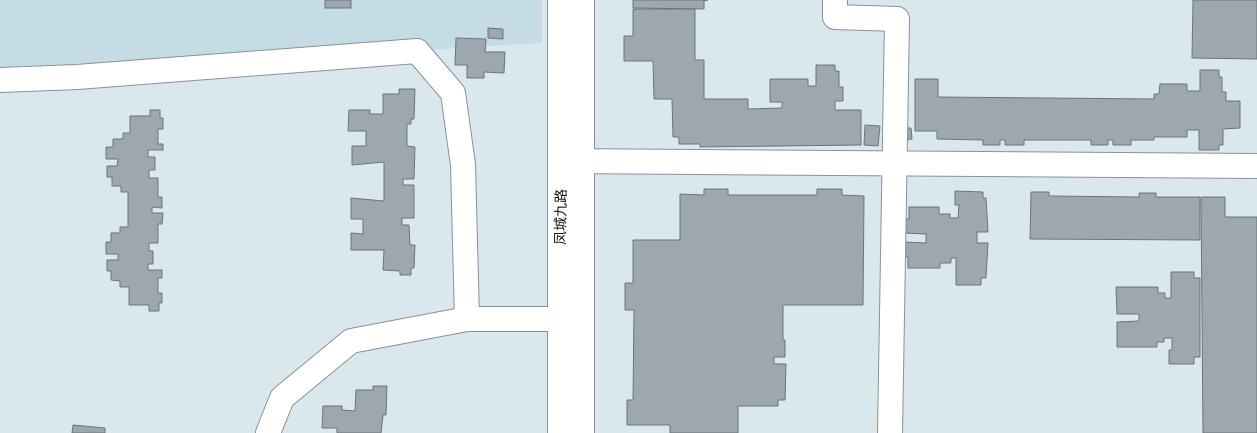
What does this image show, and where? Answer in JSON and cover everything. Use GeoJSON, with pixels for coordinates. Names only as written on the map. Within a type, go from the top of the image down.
{"type":"FeatureCollection","features":[{"type":"Feature","properties":{"kind":"street","name":"凤城九路"},"geometry":{"type":"LineString","coordinates":[[560,0],[571,161],[582,433]]}},
{"type":"Feature","properties":{"kind":"street","name":"凤城九路"},"geometry":{"type":"LineString","coordinates":[[560,433],[559,318],[582,0]]}},
{"type":"Feature","properties":{"kind":"street"},"geometry":{"type":"LineString","coordinates":[[835,0],[835,17],[896,19],[890,433]]}},
{"type":"Feature","properties":{"kind":"street"},"geometry":{"type":"LineString","coordinates":[[0,80],[77,77],[417,51],[453,93],[463,165],[467,319]]}},
{"type":"Feature","properties":{"kind":"street"},"geometry":{"type":"LineString","coordinates":[[571,161],[1257,166]]}},
{"type":"Feature","properties":{"kind":"street"},"geometry":{"type":"LineString","coordinates":[[268,433],[282,398],[351,341],[467,319],[559,318]]}},
{"type":"Feature","properties":{"kind":"shaded area"},"geometry":{"type":"Polygon","coordinates":[[[0,0],[542,0],[542,43],[0,76],[0,0]]]}},
{"type":"Feature","properties":{"kind":"building"},"geometry":{"type":"Polygon","coordinates":[[[325,0],[351,0],[351,8],[325,8],[325,0]]]}},
{"type":"Feature","properties":{"kind":"building"},"geometry":{"type":"Polygon","coordinates":[[[633,0],[708,0],[704,1],[704,9],[633,8],[633,0]]]}},
{"type":"Feature","properties":{"kind":"building"},"geometry":{"type":"Polygon","coordinates":[[[1193,0],[1257,0],[1257,59],[1192,58],[1193,0]]]}},
{"type":"Feature","properties":{"kind":"building"},"geometry":{"type":"Polygon","coordinates":[[[633,9],[695,9],[695,60],[704,60],[704,99],[748,99],[748,109],[782,108],[782,102],[770,102],[770,79],[808,79],[808,86],[816,86],[816,65],[835,65],[835,71],[839,71],[839,87],[843,87],[843,101],[835,101],[835,110],[861,110],[861,145],[700,147],[700,144],[679,144],[679,137],[673,137],[672,99],[654,99],[653,61],[624,61],[624,36],[633,36],[633,9]]]}},
{"type":"Feature","properties":{"kind":"building"},"geometry":{"type":"Polygon","coordinates":[[[488,28],[503,29],[503,39],[488,38],[488,28]]]}},
{"type":"Feature","properties":{"kind":"building"},"geometry":{"type":"Polygon","coordinates":[[[456,38],[486,39],[485,52],[505,52],[504,73],[484,72],[484,78],[467,78],[467,65],[455,65],[456,38]]]}},
{"type":"Feature","properties":{"kind":"building"},"geometry":{"type":"Polygon","coordinates":[[[1200,70],[1219,70],[1219,77],[1222,77],[1222,92],[1226,92],[1226,101],[1240,101],[1240,128],[1223,129],[1223,145],[1219,145],[1219,150],[1199,150],[1199,130],[1187,130],[1187,137],[1154,137],[1154,140],[1131,140],[1131,145],[1113,145],[1113,140],[1108,140],[1108,145],[1091,145],[1091,140],[1024,140],[1024,145],[1005,145],[1005,140],[1000,140],[1000,145],[983,145],[983,140],[937,139],[937,131],[915,131],[915,79],[938,79],[938,97],[1154,99],[1154,94],[1159,94],[1160,84],[1187,84],[1187,91],[1200,91],[1200,70]]]}},
{"type":"Feature","properties":{"kind":"building"},"geometry":{"type":"Polygon","coordinates":[[[399,89],[415,89],[414,119],[411,119],[411,124],[407,124],[407,146],[415,147],[414,179],[403,179],[403,185],[414,185],[414,218],[402,218],[402,225],[409,225],[410,245],[415,245],[414,268],[411,268],[411,275],[400,275],[400,271],[383,270],[384,250],[351,250],[351,233],[363,234],[363,219],[351,219],[351,198],[384,201],[384,162],[352,165],[352,146],[366,146],[366,131],[348,131],[349,110],[370,110],[370,114],[383,114],[383,94],[399,94],[399,89]]]}},
{"type":"Feature","properties":{"kind":"building"},"geometry":{"type":"Polygon","coordinates":[[[150,110],[160,110],[160,118],[163,118],[163,129],[158,129],[158,144],[163,144],[163,150],[148,150],[148,157],[155,157],[155,170],[149,170],[149,178],[158,178],[158,197],[162,197],[162,208],[152,207],[152,213],[163,213],[162,224],[158,224],[158,243],[149,243],[149,251],[153,251],[153,264],[148,264],[148,270],[162,270],[162,278],[158,278],[158,293],[162,293],[162,303],[159,303],[159,311],[149,311],[149,305],[129,305],[129,287],[120,287],[120,281],[111,280],[111,271],[107,271],[107,260],[118,260],[118,254],[106,254],[106,242],[111,242],[111,233],[120,233],[120,227],[128,227],[128,192],[121,192],[121,186],[112,186],[112,177],[107,177],[107,166],[117,166],[118,159],[106,159],[106,147],[113,147],[113,139],[123,139],[123,133],[130,133],[130,116],[150,116],[150,110]]]}},
{"type":"Feature","properties":{"kind":"building"},"geometry":{"type":"Polygon","coordinates":[[[865,125],[880,126],[878,146],[864,145],[865,125]]]}},
{"type":"Feature","properties":{"kind":"building"},"geometry":{"type":"Polygon","coordinates":[[[900,128],[911,128],[912,139],[900,140],[900,128]]]}},
{"type":"Feature","properties":{"kind":"building"},"geometry":{"type":"Polygon","coordinates":[[[704,189],[728,189],[728,195],[817,195],[817,189],[842,189],[842,195],[864,196],[863,305],[783,305],[785,357],[774,357],[774,364],[786,364],[785,400],[778,400],[778,406],[738,406],[738,433],[670,433],[670,425],[627,425],[627,400],[633,400],[634,310],[625,310],[625,283],[633,283],[633,240],[680,240],[680,194],[704,195],[704,189]]]}},
{"type":"Feature","properties":{"kind":"building"},"geometry":{"type":"Polygon","coordinates":[[[955,191],[983,192],[983,198],[986,198],[988,232],[977,232],[977,243],[988,243],[986,278],[981,278],[981,285],[956,285],[956,258],[951,258],[951,263],[940,263],[940,268],[908,268],[908,257],[903,257],[903,242],[926,243],[926,234],[903,233],[903,219],[909,219],[909,207],[939,207],[939,214],[950,214],[950,218],[958,218],[959,205],[955,205],[955,191]]]}},
{"type":"Feature","properties":{"kind":"building"},"geometry":{"type":"Polygon","coordinates":[[[1031,192],[1049,192],[1049,196],[1139,197],[1139,193],[1156,193],[1156,197],[1200,197],[1200,240],[1030,239],[1031,192]]]}},
{"type":"Feature","properties":{"kind":"building"},"geometry":{"type":"Polygon","coordinates":[[[1201,197],[1225,197],[1225,217],[1257,217],[1257,433],[1203,433],[1201,197]]]}},
{"type":"Feature","properties":{"kind":"building"},"geometry":{"type":"Polygon","coordinates":[[[1171,272],[1194,272],[1194,278],[1200,278],[1200,357],[1194,357],[1194,364],[1169,364],[1169,350],[1172,350],[1172,338],[1164,338],[1164,342],[1157,342],[1157,347],[1117,347],[1117,322],[1139,321],[1139,314],[1117,314],[1116,287],[1158,287],[1158,293],[1165,293],[1165,298],[1171,298],[1171,272]]]}},
{"type":"Feature","properties":{"kind":"building"},"geometry":{"type":"Polygon","coordinates":[[[373,386],[387,386],[386,415],[383,415],[381,433],[337,433],[337,428],[322,428],[323,406],[342,406],[342,410],[355,411],[356,390],[373,390],[373,386]]]}},
{"type":"Feature","properties":{"kind":"building"},"geometry":{"type":"Polygon","coordinates":[[[73,425],[105,428],[105,433],[72,433],[73,425]]]}}]}
